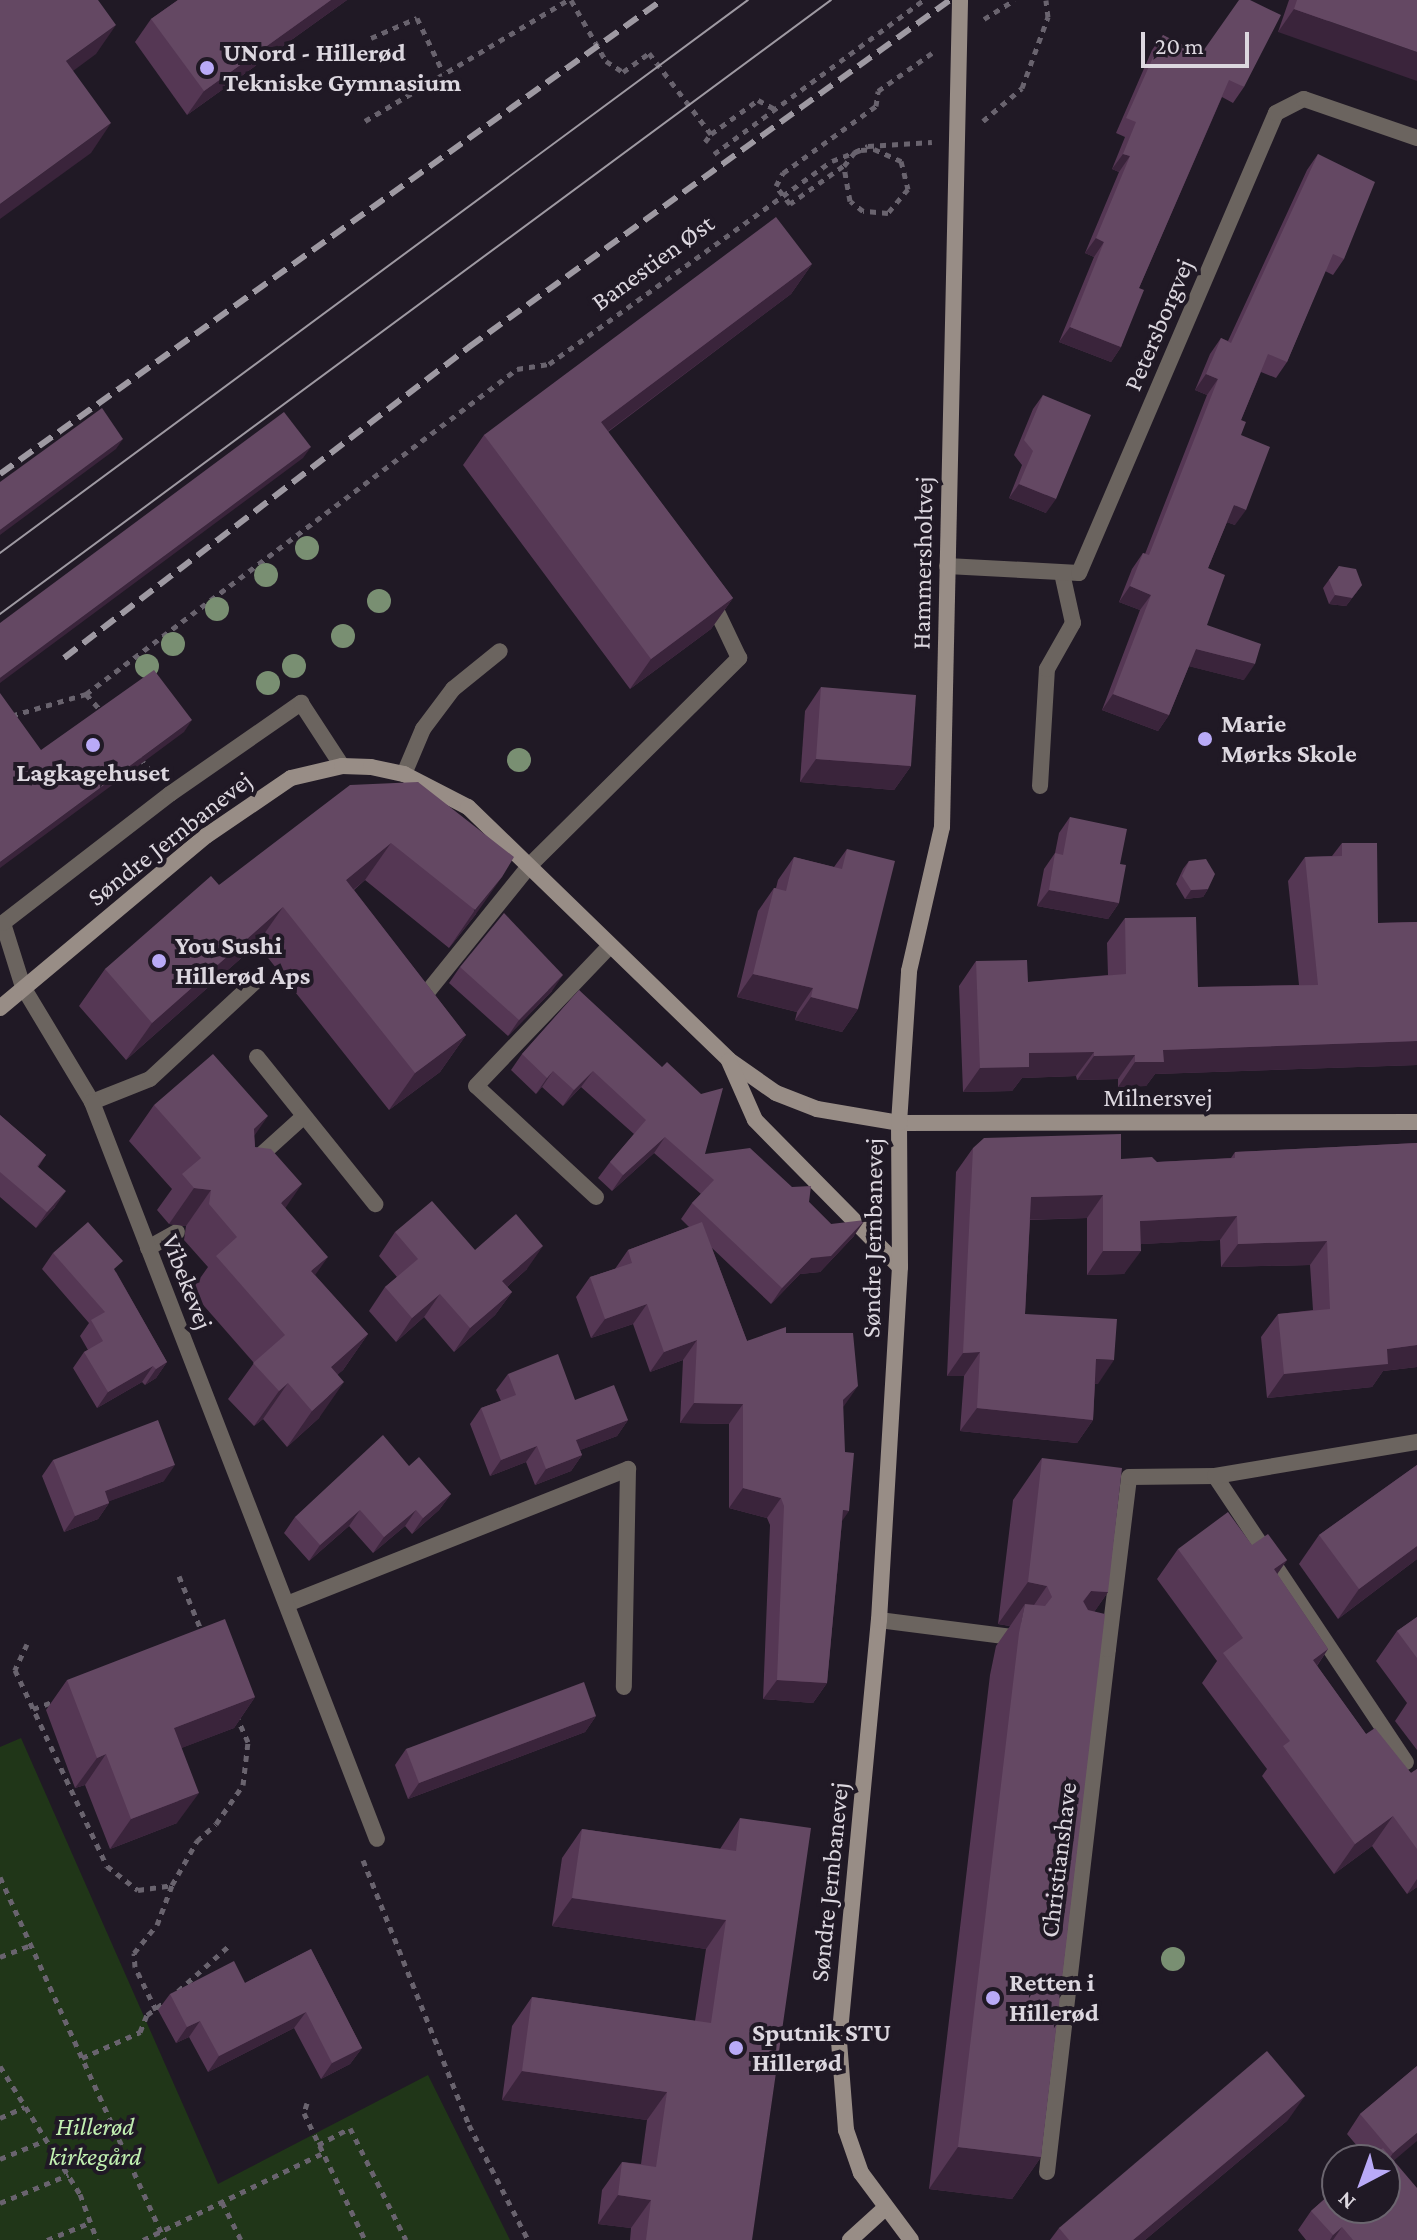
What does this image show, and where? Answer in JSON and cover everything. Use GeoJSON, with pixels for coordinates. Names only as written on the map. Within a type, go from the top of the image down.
{"type":"FeatureCollection","features":[{"type":"Feature","properties":{"kind":"street","name":"Hammersholtvej"},"geometry":{"type":"LineString","coordinates":[[899,1123],[909,971],[942,827],[960,0]]}},
{"type":"Feature","properties":{"kind":"street","name":"Petersborgvej"},"geometry":{"type":"LineString","coordinates":[[1062,573],[1079,573],[1276,113],[1304,99],[1417,138]]}},
{"type":"Feature","properties":{"kind":"street"},"geometry":{"type":"LineString","coordinates":[[947,566],[1062,573],[1073,623],[1047,669],[1040,786]]}},
{"type":"Feature","properties":{"kind":"street"},"geometry":{"type":"LineString","coordinates":[[426,1016],[417,1005],[529,866],[739,658],[700,577]]}},
{"type":"Feature","properties":{"kind":"street"},"geometry":{"type":"LineString","coordinates":[[404,774],[423,729],[453,689],[500,651]]}},
{"type":"Feature","properties":{"kind":"street","name":"Vibekevej"},"geometry":{"type":"LineString","coordinates":[[342,766],[301,703],[170,794],[3,923],[23,987],[92,1102],[377,1839]]}},
{"type":"Feature","properties":{"kind":"street","name":"Søndre Jernbanevej"},"geometry":{"type":"LineString","coordinates":[[0,1008],[218,827],[291,778],[342,766],[404,774],[468,807],[729,1060],[776,1093],[817,1109],[899,1123],[900,1267],[879,1620],[839,2042],[846,2130],[861,2173],[911,2240]]}},
{"type":"Feature","properties":{"kind":"street"},"geometry":{"type":"LineString","coordinates":[[596,1197],[476,1086],[609,947]]}},
{"type":"Feature","properties":{"kind":"street"},"geometry":{"type":"LineString","coordinates":[[92,1102],[150,1079],[258,979]]}},
{"type":"Feature","properties":{"kind":"street"},"geometry":{"type":"LineString","coordinates":[[257,1057],[375,1204]]}},
{"type":"Feature","properties":{"kind":"street"},"geometry":{"type":"LineString","coordinates":[[729,1060],[755,1120],[900,1267]]}},
{"type":"Feature","properties":{"kind":"street"},"geometry":{"type":"LineString","coordinates":[[239,1176],[304,1116]]}},
{"type":"Feature","properties":{"kind":"street","name":"Milnersvej"},"geometry":{"type":"LineString","coordinates":[[899,1123],[1417,1122]]}},
{"type":"Feature","properties":{"kind":"street"},"geometry":{"type":"LineString","coordinates":[[148,1248],[177,1232]]}},
{"type":"Feature","properties":{"kind":"street","name":"Christianshave"},"geometry":{"type":"LineString","coordinates":[[1047,2172],[1129,1477],[1215,1476],[1417,1442]]}},
{"type":"Feature","properties":{"kind":"street"},"geometry":{"type":"LineString","coordinates":[[287,1604],[628,1469],[624,1687]]}},
{"type":"Feature","properties":{"kind":"street"},"geometry":{"type":"LineString","coordinates":[[1215,1476],[1406,1762]]}},
{"type":"Feature","properties":{"kind":"street"},"geometry":{"type":"LineString","coordinates":[[879,1620],[1012,1637]]}},
{"type":"Feature","properties":{"kind":"street"},"geometry":{"type":"LineString","coordinates":[[1065,1643],[1108,1649]]}},
{"type":"Feature","properties":{"kind":"street"},"geometry":{"type":"LineString","coordinates":[[850,2240],[885,2208]]}},
{"type":"Feature","properties":{"kind":"path"},"geometry":{"type":"LineString","coordinates":[[365,121],[443,72],[570,0],[606,61],[623,72],[649,53],[711,134]]}},
{"type":"Feature","properties":{"kind":"path"},"geometry":{"type":"LineString","coordinates":[[714,154],[924,0]]}},
{"type":"Feature","properties":{"kind":"path"},"geometry":{"type":"LineString","coordinates":[[1000,106],[1022,88],[1048,17],[1046,0]]}},
{"type":"Feature","properties":{"kind":"path"},"geometry":{"type":"LineString","coordinates":[[371,38],[417,18],[443,72]]}},
{"type":"Feature","properties":{"kind":"path"},"geometry":{"type":"LineString","coordinates":[[896,77],[878,91],[876,106],[783,173],[776,186],[790,204],[844,166],[855,152],[868,146],[959,140]]}},
{"type":"Feature","properties":{"kind":"path"},"geometry":{"type":"LineString","coordinates":[[705,142],[711,134],[758,100],[775,109]]}},
{"type":"Feature","properties":{"kind":"path","name":"Banestien Øst"},"geometry":{"type":"LineString","coordinates":[[86,694],[517,369],[549,364],[832,161],[874,149],[901,161],[908,178],[899,206],[888,213],[863,211],[850,201],[844,166]]}},
{"type":"Feature","properties":{"kind":"path"},"geometry":{"type":"LineString","coordinates":[[0,719],[86,694],[103,713]]}},
{"type":"Feature","properties":{"kind":"path"},"geometry":{"type":"LineString","coordinates":[[179,1576],[206,1641]]}},
{"type":"Feature","properties":{"kind":"path"},"geometry":{"type":"LineString","coordinates":[[27,1644],[15,1670],[107,1866],[138,1890],[172,1885]]}},
{"type":"Feature","properties":{"kind":"path"},"geometry":{"type":"LineString","coordinates":[[33,1709],[62,1698]]}},
{"type":"Feature","properties":{"kind":"path"},"geometry":{"type":"LineString","coordinates":[[156,2010],[135,1967],[134,1953],[157,1925],[172,1885],[197,1841],[216,1824],[243,1785],[248,1742],[230,1699]]}},
{"type":"Feature","properties":{"kind":"path"},"geometry":{"type":"LineString","coordinates":[[377,1839],[361,1865],[469,2125],[528,2240]]}},
{"type":"Feature","properties":{"kind":"path"},"geometry":{"type":"LineString","coordinates":[[0,1877],[165,2240]]}},
{"type":"Feature","properties":{"kind":"path"},"geometry":{"type":"LineString","coordinates":[[82,2058],[140,2032],[147,2015],[231,1944]]}},
{"type":"Feature","properties":{"kind":"path"},"geometry":{"type":"LineString","coordinates":[[0,1957],[31,1945]]}},
{"type":"Feature","properties":{"kind":"path"},"geometry":{"type":"LineString","coordinates":[[0,2066],[2,2075],[68,2175],[97,2240]]}},
{"type":"Feature","properties":{"kind":"path"},"geometry":{"type":"LineString","coordinates":[[307,2103],[304,2113],[365,2240]]}},
{"type":"Feature","properties":{"kind":"path"},"geometry":{"type":"LineString","coordinates":[[0,2118],[25,2107]]}},
{"type":"Feature","properties":{"kind":"path"},"geometry":{"type":"LineString","coordinates":[[318,2145],[350,2128],[406,2240]]}},
{"type":"Feature","properties":{"kind":"path"},"geometry":{"type":"LineString","coordinates":[[0,2159],[46,2140]]}},
{"type":"Feature","properties":{"kind":"path"},"geometry":{"type":"LineString","coordinates":[[143,2240],[323,2153]]}},
{"type":"Feature","properties":{"kind":"path"},"geometry":{"type":"LineString","coordinates":[[0,2203],[68,2175]]}},
{"type":"Feature","properties":{"kind":"path"},"geometry":{"type":"LineString","coordinates":[[222,2202],[241,2240]]}},
{"type":"Feature","properties":{"kind":"path"},"geometry":{"type":"LineString","coordinates":[[47,2240],[89,2223]]}},
{"type":"Feature","properties":{"kind":"green space","name":"Hillerød kirkegård"},"geometry":{"type":"Polygon","coordinates":[[[21,1738],[218,2184],[428,2075],[510,2240],[0,2240],[0,1747],[21,1738]]]}},
{"type":"Feature","properties":{"kind":"building"},"geometry":{"type":"Polygon","coordinates":[[[0,0],[98,0],[116,25],[66,61],[111,123],[0,204],[0,0]]]}},
{"type":"Feature","properties":{"kind":"building"},"geometry":{"type":"Polygon","coordinates":[[[178,0],[331,0],[204,91],[151,19],[178,0]]]}},
{"type":"Feature","properties":{"kind":"building"},"geometry":{"type":"Polygon","coordinates":[[[1239,0],[1250,0],[1281,15],[1244,87],[1229,80],[1139,288],[1144,290],[1121,347],[1070,327],[1104,242],[1096,238],[1130,156],[1123,154],[1136,122],[1126,118],[1163,35],[1201,54],[1239,0]]]}},
{"type":"Feature","properties":{"kind":"building"},"geometry":{"type":"Polygon","coordinates":[[[1297,0],[1417,0],[1417,52],[1294,9],[1297,0]]]}},
{"type":"Feature","properties":{"kind":"building"},"geometry":{"type":"Polygon","coordinates":[[[1318,154],[1375,182],[1344,259],[1333,254],[1287,362],[1268,354],[1241,420],[1246,422],[1241,435],[1270,447],[1246,510],[1234,505],[1208,568],[1225,575],[1207,625],[1261,644],[1255,664],[1196,649],[1169,715],[1113,694],[1151,595],[1130,586],[1143,553],[1149,555],[1218,379],[1206,374],[1221,338],[1231,343],[1318,154]]]}},
{"type":"Feature","properties":{"kind":"building"},"geometry":{"type":"Polygon","coordinates":[[[776,217],[812,264],[601,422],[733,598],[651,659],[484,435],[776,217]]]}},
{"type":"Feature","properties":{"kind":"building"},"geometry":{"type":"Polygon","coordinates":[[[1043,395],[1091,415],[1056,499],[1019,484],[1033,451],[1024,440],[1043,395]]]}},
{"type":"Feature","properties":{"kind":"building"},"geometry":{"type":"Polygon","coordinates":[[[102,408],[123,439],[0,530],[0,482],[102,408]]]}},
{"type":"Feature","properties":{"kind":"building"},"geometry":{"type":"Polygon","coordinates":[[[284,412],[311,447],[0,678],[0,623],[284,412]]]}},
{"type":"Feature","properties":{"kind":"building"},"geometry":{"type":"Polygon","coordinates":[[[1339,566],[1356,569],[1362,585],[1352,598],[1335,595],[1329,580],[1339,566]]]}},
{"type":"Feature","properties":{"kind":"building"},"geometry":{"type":"Polygon","coordinates":[[[154,670],[192,720],[0,862],[0,693],[41,750],[154,670]]]}},
{"type":"Feature","properties":{"kind":"building"},"geometry":{"type":"Polygon","coordinates":[[[821,687],[916,695],[911,766],[816,759],[821,687]]]}},
{"type":"Feature","properties":{"kind":"building"},"geometry":{"type":"Polygon","coordinates":[[[418,782],[514,857],[475,910],[391,843],[346,880],[466,1035],[415,1073],[283,907],[152,1023],[105,969],[211,876],[219,885],[350,785],[418,782]]]}},
{"type":"Feature","properties":{"kind":"building"},"geometry":{"type":"Polygon","coordinates":[[[1070,817],[1127,829],[1120,864],[1126,865],[1119,903],[1049,890],[1055,853],[1063,855],[1070,817]]]}},
{"type":"Feature","properties":{"kind":"building"},"geometry":{"type":"Polygon","coordinates":[[[1342,843],[1377,843],[1378,923],[1417,922],[1417,1041],[1163,1050],[1164,1062],[1135,1062],[1135,1055],[1094,1056],[1094,1052],[1029,1053],[1029,1067],[980,1068],[976,961],[1027,960],[1028,982],[1126,974],[1125,918],[1196,917],[1198,987],[1318,985],[1305,857],[1342,856],[1342,843]]]}},
{"type":"Feature","properties":{"kind":"building"},"geometry":{"type":"Polygon","coordinates":[[[847,849],[895,861],[858,1009],[811,997],[813,988],[753,974],[774,888],[786,891],[794,857],[842,869],[847,849]]]}},
{"type":"Feature","properties":{"kind":"building"},"geometry":{"type":"Polygon","coordinates":[[[1206,859],[1215,874],[1208,889],[1191,890],[1182,876],[1189,861],[1206,859]]]}},
{"type":"Feature","properties":{"kind":"building"},"geometry":{"type":"Polygon","coordinates":[[[504,913],[563,975],[519,1020],[460,967],[504,913]]]}},
{"type":"Feature","properties":{"kind":"building"},"geometry":{"type":"Polygon","coordinates":[[[579,990],[662,1067],[667,1062],[701,1094],[723,1088],[705,1154],[750,1148],[792,1187],[811,1186],[809,1202],[831,1224],[865,1220],[831,1256],[811,1258],[782,1288],[692,1203],[714,1180],[665,1137],[623,1175],[610,1162],[646,1120],[593,1071],[574,1090],[553,1071],[547,1078],[522,1054],[579,990]]]}},
{"type":"Feature","properties":{"kind":"building"},"geometry":{"type":"Polygon","coordinates":[[[213,1054],[268,1116],[254,1129],[255,1147],[271,1149],[302,1184],[281,1203],[328,1257],[311,1271],[368,1334],[331,1367],[344,1382],[312,1411],[288,1383],[279,1391],[253,1363],[285,1335],[216,1256],[237,1237],[209,1204],[211,1190],[194,1188],[182,1174],[201,1158],[154,1105],[213,1054]]]}},
{"type":"Feature","properties":{"kind":"building"},"geometry":{"type":"Polygon","coordinates":[[[0,1115],[46,1155],[37,1166],[66,1191],[47,1212],[0,1172],[0,1115]]]}},
{"type":"Feature","properties":{"kind":"building"},"geometry":{"type":"Polygon","coordinates":[[[1121,1134],[1121,1159],[1152,1157],[1157,1162],[1235,1158],[1235,1152],[1417,1143],[1417,1345],[1387,1349],[1388,1364],[1284,1374],[1278,1314],[1330,1309],[1327,1241],[1238,1244],[1237,1216],[1140,1221],[1141,1251],[1103,1251],[1103,1195],[1031,1197],[1025,1314],[1117,1319],[1114,1360],[1096,1359],[1093,1420],[977,1408],[980,1352],[963,1353],[973,1148],[984,1138],[1121,1134]]]}},
{"type":"Feature","properties":{"kind":"building"},"geometry":{"type":"Polygon","coordinates":[[[432,1201],[475,1250],[516,1214],[543,1246],[502,1281],[512,1292],[470,1328],[440,1294],[412,1318],[385,1287],[418,1259],[395,1232],[432,1201]]]}},
{"type":"Feature","properties":{"kind":"building"},"geometry":{"type":"Polygon","coordinates":[[[88,1222],[123,1261],[114,1269],[167,1362],[156,1369],[153,1366],[108,1392],[84,1352],[103,1341],[91,1320],[105,1312],[53,1253],[88,1222]]]}},
{"type":"Feature","properties":{"kind":"building"},"geometry":{"type":"Polygon","coordinates":[[[702,1222],[747,1341],[786,1327],[786,1333],[853,1333],[858,1386],[843,1400],[845,1452],[854,1453],[849,1511],[843,1510],[827,1683],[777,1680],[784,1506],[781,1498],[743,1488],[743,1404],[694,1403],[697,1340],[664,1352],[647,1304],[605,1319],[590,1277],[632,1263],[628,1250],[702,1222]]]}},
{"type":"Feature","properties":{"kind":"building"},"geometry":{"type":"Polygon","coordinates":[[[558,1354],[575,1400],[614,1385],[628,1420],[576,1440],[582,1455],[546,1469],[537,1446],[501,1460],[481,1408],[516,1395],[508,1374],[558,1354]]]}},
{"type":"Feature","properties":{"kind":"building"},"geometry":{"type":"Polygon","coordinates":[[[158,1420],[175,1465],[105,1491],[109,1503],[75,1516],[53,1460],[158,1420]]]}},
{"type":"Feature","properties":{"kind":"building"},"geometry":{"type":"Polygon","coordinates":[[[383,1435],[409,1466],[419,1457],[451,1494],[423,1518],[416,1510],[384,1537],[360,1510],[320,1545],[295,1517],[383,1435]]]}},
{"type":"Feature","properties":{"kind":"building","name":"Retten i Hillerød"},"geometry":{"type":"Polygon","coordinates":[[[1042,1458],[1122,1468],[1108,1592],[1091,1591],[1083,1601],[1088,1610],[1105,1614],[1041,2157],[958,2147],[1019,1633],[1025,1604],[1045,1606],[1052,1597],[1047,1586],[1028,1582],[1042,1458]]]}},
{"type":"Feature","properties":{"kind":"building"},"geometry":{"type":"Polygon","coordinates":[[[1417,1465],[1417,1546],[1359,1589],[1319,1535],[1417,1465]]]}},
{"type":"Feature","properties":{"kind":"building"},"geometry":{"type":"Polygon","coordinates":[[[1228,1512],[1252,1545],[1268,1534],[1287,1560],[1274,1569],[1328,1649],[1313,1660],[1366,1734],[1375,1728],[1411,1773],[1417,1769],[1417,1849],[1393,1816],[1355,1844],[1283,1746],[1290,1741],[1223,1653],[1243,1638],[1178,1549],[1228,1512]]]}},
{"type":"Feature","properties":{"kind":"building"},"geometry":{"type":"Polygon","coordinates":[[[1417,1617],[1417,1658],[1397,1631],[1417,1617]]]}},
{"type":"Feature","properties":{"kind":"building"},"geometry":{"type":"Polygon","coordinates":[[[225,1619],[255,1697],[174,1728],[199,1793],[131,1819],[106,1754],[97,1758],[67,1680],[225,1619]]]}},
{"type":"Feature","properties":{"kind":"building"},"geometry":{"type":"Polygon","coordinates":[[[584,1682],[596,1716],[419,1783],[406,1749],[584,1682]]]}},
{"type":"Feature","properties":{"kind":"building"},"geometry":{"type":"Polygon","coordinates":[[[740,1818],[811,1828],[752,2240],[646,2240],[651,2200],[618,2195],[622,2162],[656,2167],[667,2092],[522,2071],[532,1997],[711,2023],[726,1920],[572,1898],[582,1829],[736,1851],[740,1818]]]}},
{"type":"Feature","properties":{"kind":"building"},"geometry":{"type":"Polygon","coordinates":[[[311,1949],[362,2048],[332,2063],[306,2012],[219,2056],[200,2021],[187,2027],[170,1994],[234,1961],[245,1983],[311,1949]]]}},
{"type":"Feature","properties":{"kind":"building"},"geometry":{"type":"Polygon","coordinates":[[[1267,2051],[1305,2096],[1133,2240],[1069,2240],[1059,2228],[1267,2051]]]}},
{"type":"Feature","properties":{"kind":"building"},"geometry":{"type":"Polygon","coordinates":[[[1417,2066],[1417,2133],[1401,2146],[1385,2144],[1360,2114],[1417,2066]]]}},
{"type":"Feature","properties":{"kind":"building"},"geometry":{"type":"Polygon","coordinates":[[[1401,2169],[1417,2188],[1417,2240],[1353,2240],[1342,2227],[1333,2235],[1323,2224],[1401,2224],[1401,2169]]]}},
{"type":"Feature","properties":{"kind":"building"},"geometry":{"type":"Polygon","coordinates":[[[1321,2202],[1321,2222],[1311,2211],[1321,2202]]]}},
{"type":"Feature","properties":{"kind":"tram line"},"geometry":{"type":"LineString","coordinates":[[0,553],[748,0]]}},
{"type":"Feature","properties":{"kind":"tram line"},"geometry":{"type":"LineString","coordinates":[[0,614],[831,0]]}},
{"type":"Feature","properties":{"kind":"railway"},"geometry":{"type":"LineString","coordinates":[[0,474],[662,0]]}},
{"type":"Feature","properties":{"kind":"railway"},"geometry":{"type":"LineString","coordinates":[[64,658],[469,347],[950,0]]}},
{"type":"Feature","properties":{"kind":"place","name":"UNord - Hillerød Tekniske Gymnasium"},"geometry":{"type":"Point","coordinates":[207,68]}},
{"type":"Feature","properties":{"kind":"place","name":"Marie Mørks Skole"},"geometry":{"type":"Point","coordinates":[1205,739]}},
{"type":"Feature","properties":{"kind":"place","name":"Lagkagehuset"},"geometry":{"type":"Point","coordinates":[93,745]}},
{"type":"Feature","properties":{"kind":"place","name":"You Sushi Hillerød Aps"},"geometry":{"type":"Point","coordinates":[159,961]}},
{"type":"Feature","properties":{"kind":"place","name":"Retten i Hillerød"},"geometry":{"type":"Point","coordinates":[993,1998]}},
{"type":"Feature","properties":{"kind":"place","name":"Sputnik STU Hillerød"},"geometry":{"type":"Point","coordinates":[736,2048]}}]}
